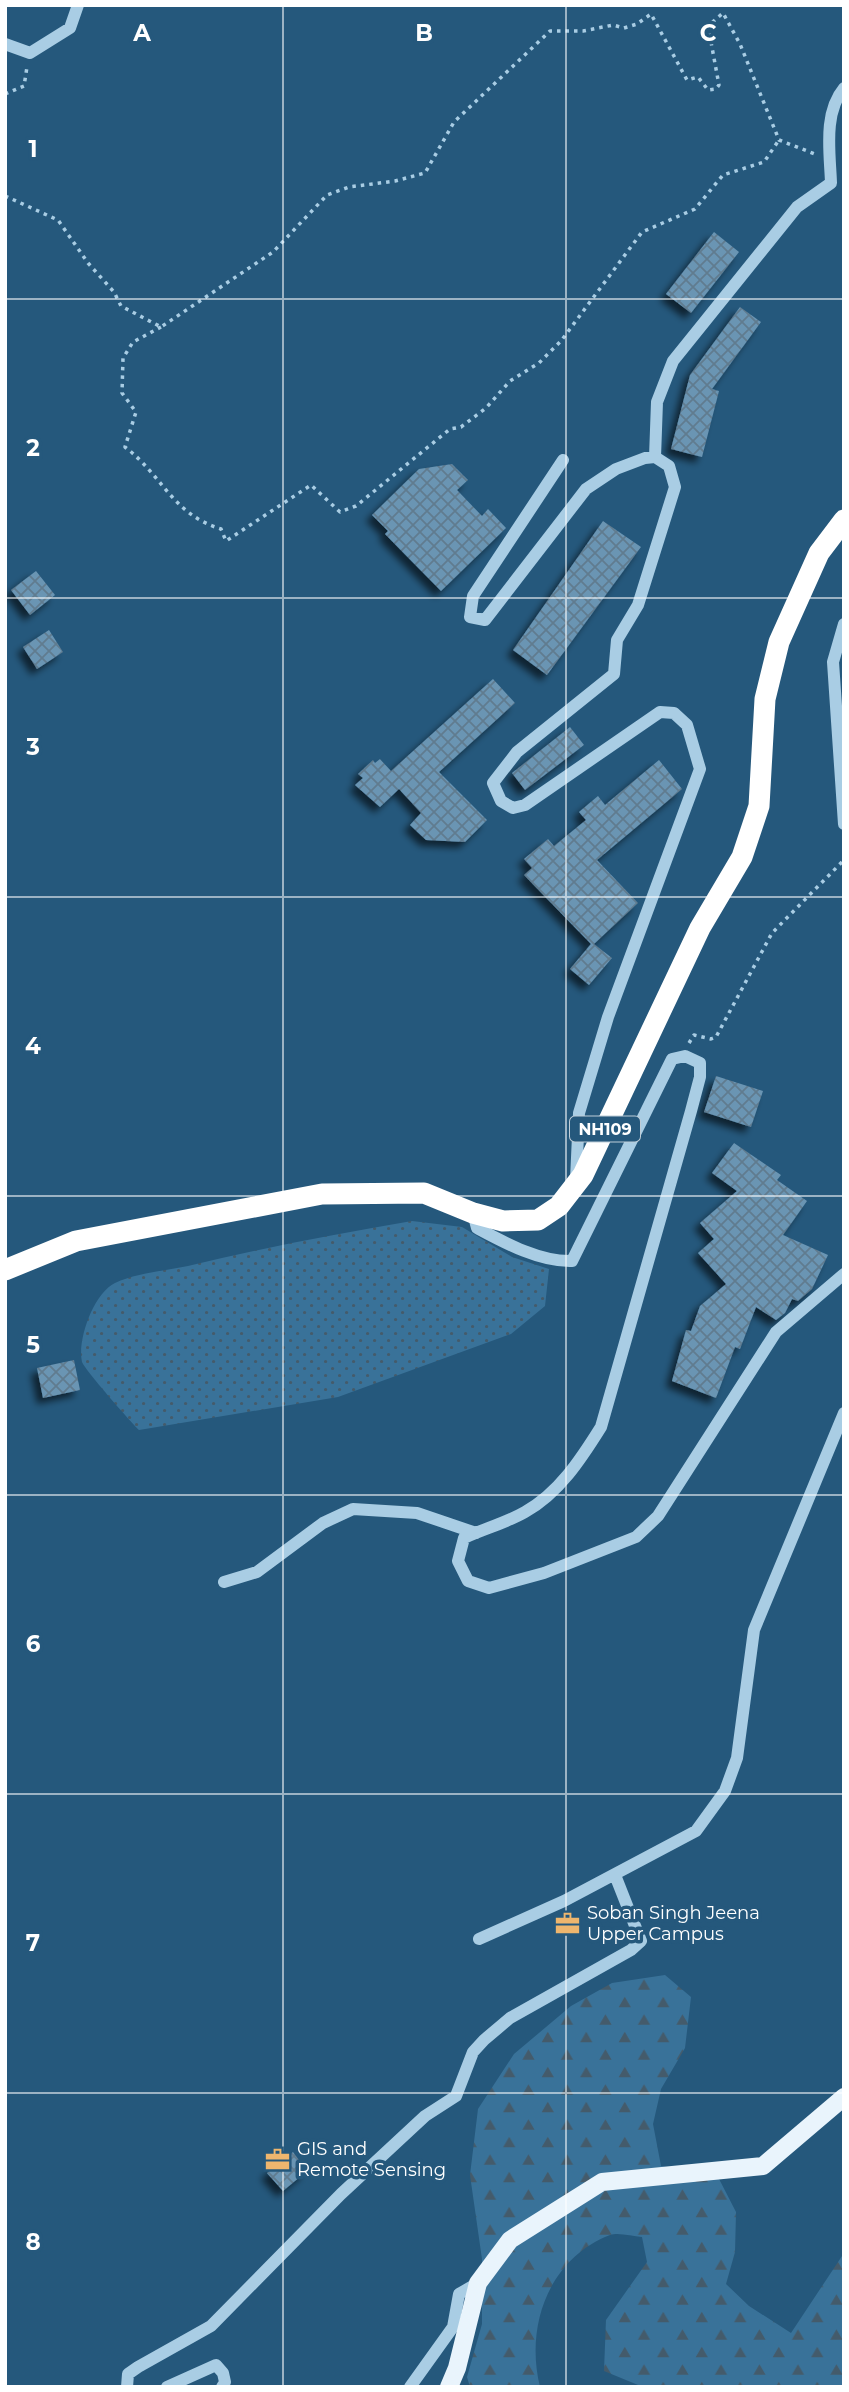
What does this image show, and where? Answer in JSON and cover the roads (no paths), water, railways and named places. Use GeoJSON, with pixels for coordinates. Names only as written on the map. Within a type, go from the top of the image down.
{"type":"FeatureCollection","features":[{"type":"Feature","properties":{"kind":"highway","name":"NH109"},"geometry":{"type":"LineString","coordinates":[[5,1270],[76,1241],[322,1194],[424,1193],[473,1213],[503,1221],[538,1220],[559,1206],[576,1184],[700,928],[742,857],[759,806],[765,699],[779,642],[819,554],[844,520]]}},
{"type":"Feature","properties":{"kind":"main road"},"geometry":{"type":"LineString","coordinates":[[449,2387],[457,2368],[478,2283],[510,2240],[602,2182],[763,2166],[844,2097]]}},
{"type":"Feature","properties":{"kind":"street"},"geometry":{"type":"LineString","coordinates":[[5,44],[30,53],[70,28],[78,5]]}},
{"type":"Feature","properties":{"kind":"street"},"geometry":{"type":"LineString","coordinates":[[655,457],[657,402],[673,361],[797,206],[831,183],[829,128],[838,95],[844,88]]}},
{"type":"Feature","properties":{"kind":"street"},"geometry":{"type":"LineString","coordinates":[[563,460],[473,596],[470,617],[485,620],[586,489],[617,469],[655,457],[669,466],[675,487],[638,605],[617,640],[614,674],[517,752],[494,783],[501,801],[513,808],[525,805],[660,712],[674,713],[687,725],[699,769],[608,1017],[579,1112],[576,1184]]}},
{"type":"Feature","properties":{"kind":"street"},"geometry":{"type":"LineString","coordinates":[[844,624],[833,662],[839,678],[844,824]]}},
{"type":"Feature","properties":{"kind":"street"},"geometry":{"type":"LineString","coordinates":[[473,1213],[477,1228],[497,1239],[557,1261],[572,1261],[672,1059],[685,1056],[700,1063],[700,1077],[601,1427],[579,1462],[558,1486],[525,1512],[464,1538],[458,1561],[468,1581],[489,1588],[544,1573],[636,1537],[658,1516],[776,1332],[844,1274]]}},
{"type":"Feature","properties":{"kind":"street"},"geometry":{"type":"LineString","coordinates":[[479,1939],[615,1875],[695,1831],[725,1791],[737,1758],[754,1630],[844,1413]]}},
{"type":"Feature","properties":{"kind":"street"},"geometry":{"type":"LineString","coordinates":[[224,1582],[257,1572],[323,1522],[353,1509],[417,1513],[476,1533]]}},
{"type":"Feature","properties":{"kind":"street"},"geometry":{"type":"LineString","coordinates":[[127,2387],[128,2374],[211,2326],[350,2186],[425,2116],[456,2096],[472,2052],[484,2040],[510,2018],[631,1950],[640,1941],[615,1875]]}},
{"type":"Feature","properties":{"kind":"street"},"geometry":{"type":"LineString","coordinates":[[410,2387],[453,2327],[459,2294],[478,2283]]}},
{"type":"Feature","properties":{"kind":"street"},"geometry":{"type":"LineString","coordinates":[[167,2387],[216,2365],[223,2373],[225,2382],[222,2387]]}},
{"type":"Feature","properties":{"kind":"place","name":"Soban Singh Jeena Upper Campus"},"geometry":{"type":"Point","coordinates":[567,1923]}},
{"type":"Feature","properties":{"kind":"place","name":"GIS and Remote Sensing"},"geometry":{"type":"Point","coordinates":[277,2159]}}]}
